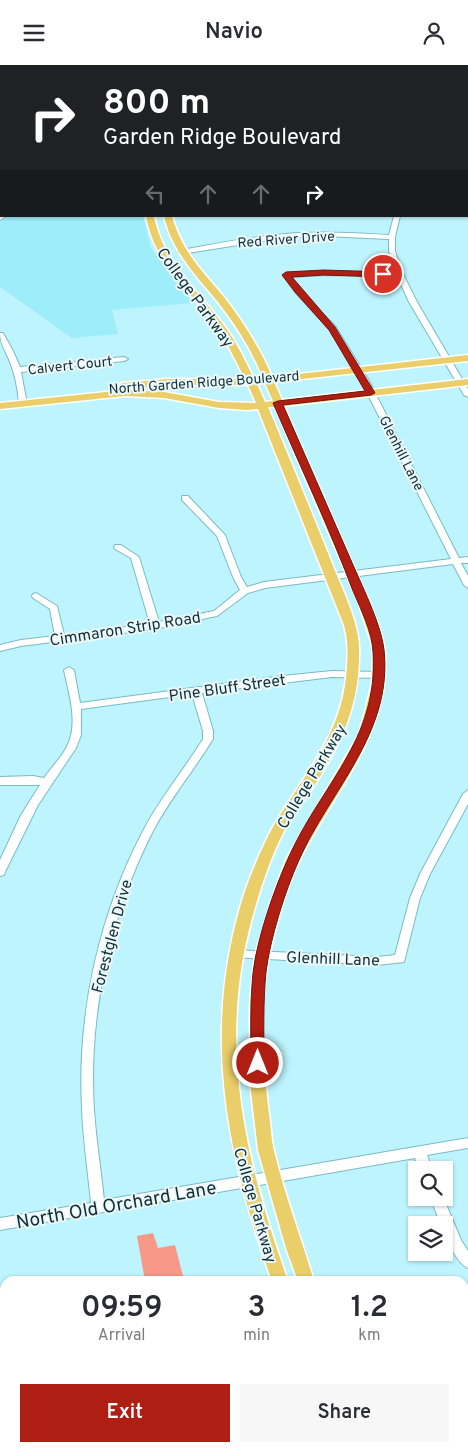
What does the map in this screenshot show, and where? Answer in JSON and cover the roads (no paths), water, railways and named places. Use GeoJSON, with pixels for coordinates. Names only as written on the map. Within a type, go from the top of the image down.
{"type":"FeatureCollection","features":[{"type":"Feature","properties":{"kind":"main road","name":"College Parkway"},"geometry":{"type":"LineString","coordinates":[[150,217],[156,242],[172,267],[226,334],[250,382],[332,576],[354,641],[350,705],[344,723],[315,775],[274,839],[254,889],[235,954],[228,1006],[229,1088],[246,1181],[264,1240],[278,1276]]}},
{"type":"Feature","properties":{"kind":"main road","name":"College Parkway"},"geometry":{"type":"LineString","coordinates":[[168,217],[175,240],[181,252],[240,325],[258,354],[352,573],[376,635],[379,651],[374,711],[365,734],[293,860],[279,898],[262,956],[257,1005],[258,1083],[266,1150],[294,1248],[304,1276]]}},
{"type":"Feature","properties":{"kind":"main road"},"geometry":{"type":"LineString","coordinates":[[156,242],[175,240]]}},
{"type":"Feature","properties":{"kind":"main road","name":"North Garden Ridge Boulevard"},"geometry":{"type":"LineString","coordinates":[[0,399],[23,400],[166,382],[250,382],[468,358]]}},
{"type":"Feature","properties":{"kind":"main road"},"geometry":{"type":"LineString","coordinates":[[0,406],[23,400],[141,393],[164,395],[219,405],[260,405],[464,382]]}},
{"type":"Feature","properties":{"kind":"street"},"geometry":{"type":"LineString","coordinates":[[396,217],[392,237],[392,251],[400,274],[413,302],[448,360],[464,382],[468,395]]}},
{"type":"Feature","properties":{"kind":"street","name":"Red River Drive"},"geometry":{"type":"LineString","coordinates":[[181,252],[245,240],[292,235],[327,234],[392,237]]}},
{"type":"Feature","properties":{"kind":"street","name":"Glenhill Lane"},"geometry":{"type":"LineString","coordinates":[[400,274],[317,273],[286,275],[297,291],[332,328],[358,370],[468,585]]}},
{"type":"Feature","properties":{"kind":"street"},"geometry":{"type":"LineString","coordinates":[[0,335],[10,351],[23,400]]}},
{"type":"Feature","properties":{"kind":"street","name":"Calvert Court"},"geometry":{"type":"LineString","coordinates":[[16,370],[124,359]]}},
{"type":"Feature","properties":{"kind":"street"},"geometry":{"type":"LineString","coordinates":[[185,498],[221,535],[237,577],[245,591]]}},
{"type":"Feature","properties":{"kind":"street"},"geometry":{"type":"LineString","coordinates":[[118,547],[135,557],[155,626]]}},
{"type":"Feature","properties":{"kind":"street","name":"Cimmaron Strip Road"},"geometry":{"type":"LineString","coordinates":[[0,648],[21,643],[155,626],[217,613],[245,591],[264,585],[468,559]]}},
{"type":"Feature","properties":{"kind":"street"},"geometry":{"type":"LineString","coordinates":[[36,596],[54,607],[60,638]]}},
{"type":"Feature","properties":{"kind":"street"},"geometry":{"type":"LineString","coordinates":[[0,872],[18,830],[46,782],[70,750],[76,737],[76,707],[69,670]]}},
{"type":"Feature","properties":{"kind":"street","name":"Pine Bluff Street"},"geometry":{"type":"LineString","coordinates":[[76,707],[317,675],[378,675]]}},
{"type":"Feature","properties":{"kind":"street","name":"Forestglen Drive"},"geometry":{"type":"LineString","coordinates":[[98,1206],[88,1107],[88,1066],[95,989],[113,917],[128,871],[162,806],[208,739],[208,731],[196,690]]}},
{"type":"Feature","properties":{"kind":"street"},"geometry":{"type":"LineString","coordinates":[[0,781],[33,780],[46,782]]}},
{"type":"Feature","properties":{"kind":"street","name":"Glenhill Lane"},"geometry":{"type":"LineString","coordinates":[[235,954],[377,961],[400,959],[415,898],[425,874],[468,794]]}},
{"type":"Feature","properties":{"kind":"street","name":"North Old Orchard Lane"},"geometry":{"type":"LineString","coordinates":[[0,1224],[468,1143]]}},
{"type":"Feature","properties":{"kind":"street"},"geometry":{"type":"LineString","coordinates":[[419,1152],[422,1161]]}},
{"type":"Feature","properties":{"kind":"street"},"geometry":{"type":"LineString","coordinates":[[440,1206],[456,1244],[468,1262]]}}]}
